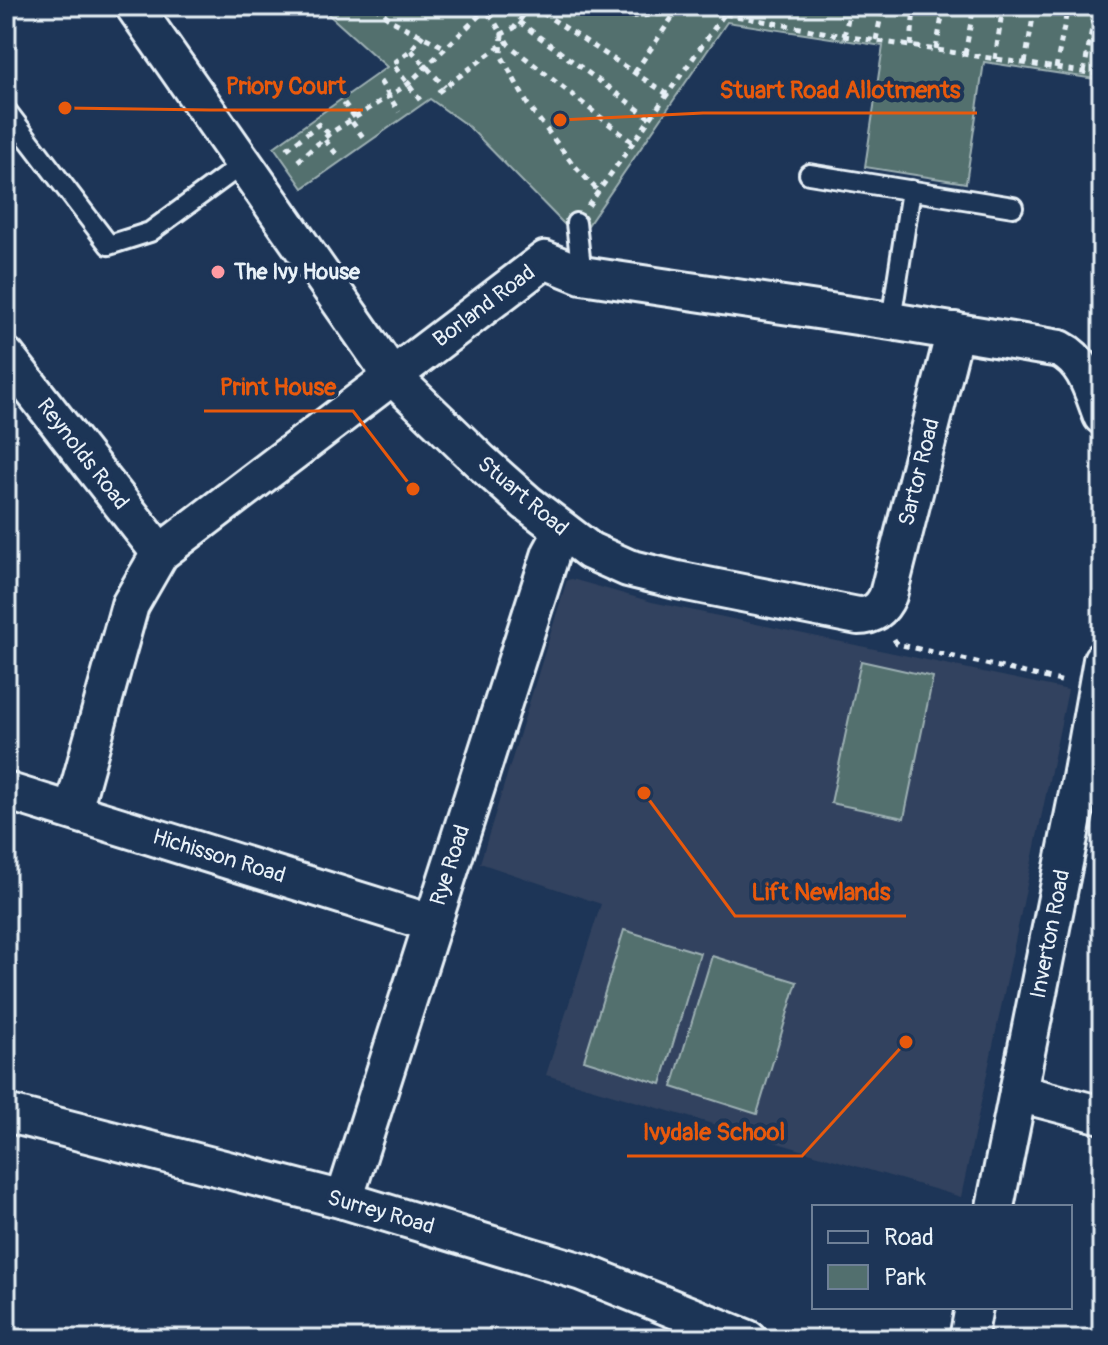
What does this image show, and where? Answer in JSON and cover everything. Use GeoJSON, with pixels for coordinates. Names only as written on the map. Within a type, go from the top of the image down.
{"type":"FeatureCollection","features":[{"type":"Feature","properties":{"kind":"street","name":"Stuart Road"},"geometry":{"type":"LineString","coordinates":[[134,6],[392,376],[481,462],[563,531],[590,551],[628,568],[858,616],[867,616],[878,610]]}},
{"type":"Feature","properties":{"kind":"street","name":"Borland Road"},"geometry":{"type":"LineString","coordinates":[[73,810],[130,605],[160,553],[545,260],[582,275],[1060,349],[1073,355],[1083,367],[1102,416]]}},
{"type":"Feature","properties":{"kind":"street","name":"Sartor Road"},"geometry":{"type":"LineString","coordinates":[[878,610],[888,595],[955,331]]}},
{"type":"Feature","properties":{"kind":"street","name":"Reynolds Road"},"geometry":{"type":"LineString","coordinates":[[6,356],[160,553]]}},
{"type":"Feature","properties":{"kind":"street","name":"Rye Road"},"geometry":{"type":"LineString","coordinates":[[344,1200],[551,553],[563,531]]}},
{"type":"Feature","properties":{"kind":"street","name":"Inverton Road"},"geometry":{"type":"LineString","coordinates":[[995,1205],[1018,1093],[1091,781],[1100,675]]}},
{"type":"Feature","properties":{"kind":"street","name":"Hichisson Road"},"geometry":{"type":"LineString","coordinates":[[6,791],[431,923]]}},
{"type":"Feature","properties":{"kind":"street"},"geometry":{"type":"LineString","coordinates":[[1018,1093],[1102,1115]]}},
{"type":"Feature","properties":{"kind":"street","name":"Surrey Road"},"geometry":{"type":"LineString","coordinates":[[6,1113],[344,1200],[582,1272],[748,1339]]}},
{"type":"Feature","properties":{"kind":"street"},"geometry":{"type":"LineString","coordinates":[[968,1339],[974,1309]]}},
{"type":"Feature","properties":{"kind":"lane"},"geometry":{"type":"LineString","coordinates":[[6,110],[109,245],[150,232],[244,163]]}},
{"type":"Feature","properties":{"kind":"lane"},"geometry":{"type":"LineString","coordinates":[[809,174],[1013,207]]}},
{"type":"Feature","properties":{"kind":"lane"},"geometry":{"type":"LineString","coordinates":[[891,321],[911,190]]}},
{"type":"Feature","properties":{"kind":"lane"},"geometry":{"type":"LineString","coordinates":[[576,223],[582,275]]}},
{"type":"Feature","properties":{"kind":"path"},"geometry":{"type":"LineString","coordinates":[[375,6],[392,21],[446,48]]}},
{"type":"Feature","properties":{"kind":"path"},"geometry":{"type":"LineString","coordinates":[[502,34],[514,28],[531,6],[667,94]]}},
{"type":"Feature","properties":{"kind":"path"},"geometry":{"type":"LineString","coordinates":[[573,6],[624,16],[716,6],[844,36],[1102,75]]}},
{"type":"Feature","properties":{"kind":"path"},"geometry":{"type":"LineString","coordinates":[[623,6],[624,16]]}},
{"type":"Feature","properties":{"kind":"path"},"geometry":{"type":"LineString","coordinates":[[658,6],[658,14]]}},
{"type":"Feature","properties":{"kind":"path"},"geometry":{"type":"LineString","coordinates":[[844,36],[851,6]]}},
{"type":"Feature","properties":{"kind":"path"},"geometry":{"type":"LineString","coordinates":[[876,40],[883,6]]}},
{"type":"Feature","properties":{"kind":"path"},"geometry":{"type":"LineString","coordinates":[[911,46],[914,6]]}},
{"type":"Feature","properties":{"kind":"path"},"geometry":{"type":"LineString","coordinates":[[936,49],[944,6]]}},
{"type":"Feature","properties":{"kind":"path"},"geometry":{"type":"LineString","coordinates":[[965,54],[974,6]]}},
{"type":"Feature","properties":{"kind":"path"},"geometry":{"type":"LineString","coordinates":[[995,59],[1003,6]]}},
{"type":"Feature","properties":{"kind":"path"},"geometry":{"type":"LineString","coordinates":[[1025,63],[1035,6]]}},
{"type":"Feature","properties":{"kind":"path"},"geometry":{"type":"LineString","coordinates":[[1056,68],[1068,6]]}},
{"type":"Feature","properties":{"kind":"path"},"geometry":{"type":"LineString","coordinates":[[1084,72],[1096,6]]}},
{"type":"Feature","properties":{"kind":"path"},"geometry":{"type":"LineString","coordinates":[[298,161],[327,137],[408,84],[482,8],[509,45],[632,142]]}},
{"type":"Feature","properties":{"kind":"path"},"geometry":{"type":"LineString","coordinates":[[576,223],[726,8]]}},
{"type":"Feature","properties":{"kind":"path"},"geometry":{"type":"LineString","coordinates":[[635,72],[666,31],[676,12]]}},
{"type":"Feature","properties":{"kind":"path"},"geometry":{"type":"LineString","coordinates":[[519,22],[650,118]]}},
{"type":"Feature","properties":{"kind":"path"},"geometry":{"type":"LineString","coordinates":[[502,34],[500,46],[512,79],[572,163],[598,191]]}},
{"type":"Feature","properties":{"kind":"path"},"geometry":{"type":"LineString","coordinates":[[420,100],[394,65],[423,35]]}},
{"type":"Feature","properties":{"kind":"path"},"geometry":{"type":"LineString","coordinates":[[438,92],[500,46]]}},
{"type":"Feature","properties":{"kind":"path"},"geometry":{"type":"LineString","coordinates":[[411,50],[445,87]]}},
{"type":"Feature","properties":{"kind":"path"},"geometry":{"type":"LineString","coordinates":[[380,81],[399,112]]}},
{"type":"Feature","properties":{"kind":"path"},"geometry":{"type":"LineString","coordinates":[[344,103],[363,137]]}},
{"type":"Feature","properties":{"kind":"path"},"geometry":{"type":"LineString","coordinates":[[287,149],[319,124],[338,156]]}},
{"type":"Feature","properties":{"kind":"path"},"geometry":{"type":"LineString","coordinates":[[878,610],[897,644],[1100,675]]}},
{"type":"Feature","properties":{"kind":"shaded area"},"geometry":{"type":"Polygon","coordinates":[[[567,580],[652,602],[1068,690],[961,1197],[546,1075],[601,904],[480,863],[567,580]]]}},
{"type":"Feature","properties":{"kind":"green space"},"geometry":{"type":"Polygon","coordinates":[[[319,6],[1102,6],[1102,80],[984,62],[966,183],[865,167],[883,46],[727,22],[584,231],[566,226],[469,127],[430,99],[303,188],[274,147],[387,67],[319,6]]]}},
{"type":"Feature","properties":{"kind":"green space"},"geometry":{"type":"Polygon","coordinates":[[[861,661],[933,677],[904,818],[831,803],[861,661]]]}},
{"type":"Feature","properties":{"kind":"green space"},"geometry":{"type":"Polygon","coordinates":[[[624,930],[700,953],[661,1084],[584,1060],[624,930]]]}},
{"type":"Feature","properties":{"kind":"green space"},"geometry":{"type":"Polygon","coordinates":[[[712,956],[797,982],[757,1114],[672,1087],[712,956]]]}},
{"type":"Feature","properties":{"kind":"place","name":"Priory Court"},"geometry":{"type":"Point","coordinates":[65,108]}},
{"type":"Feature","properties":{"kind":"place","name":"Stuart Road Allotments"},"geometry":{"type":"Point","coordinates":[560,120]}},
{"type":"Feature","properties":{"kind":"place","name":"The Ivy House"},"geometry":{"type":"Point","coordinates":[218,272]}},
{"type":"Feature","properties":{"kind":"place","name":"Print House"},"geometry":{"type":"Point","coordinates":[413,489]}},
{"type":"Feature","properties":{"kind":"place","name":"Lift Newlands"},"geometry":{"type":"Point","coordinates":[644,793]}},
{"type":"Feature","properties":{"kind":"place","name":"Ivydale School"},"geometry":{"type":"Point","coordinates":[906,1042]}}]}
